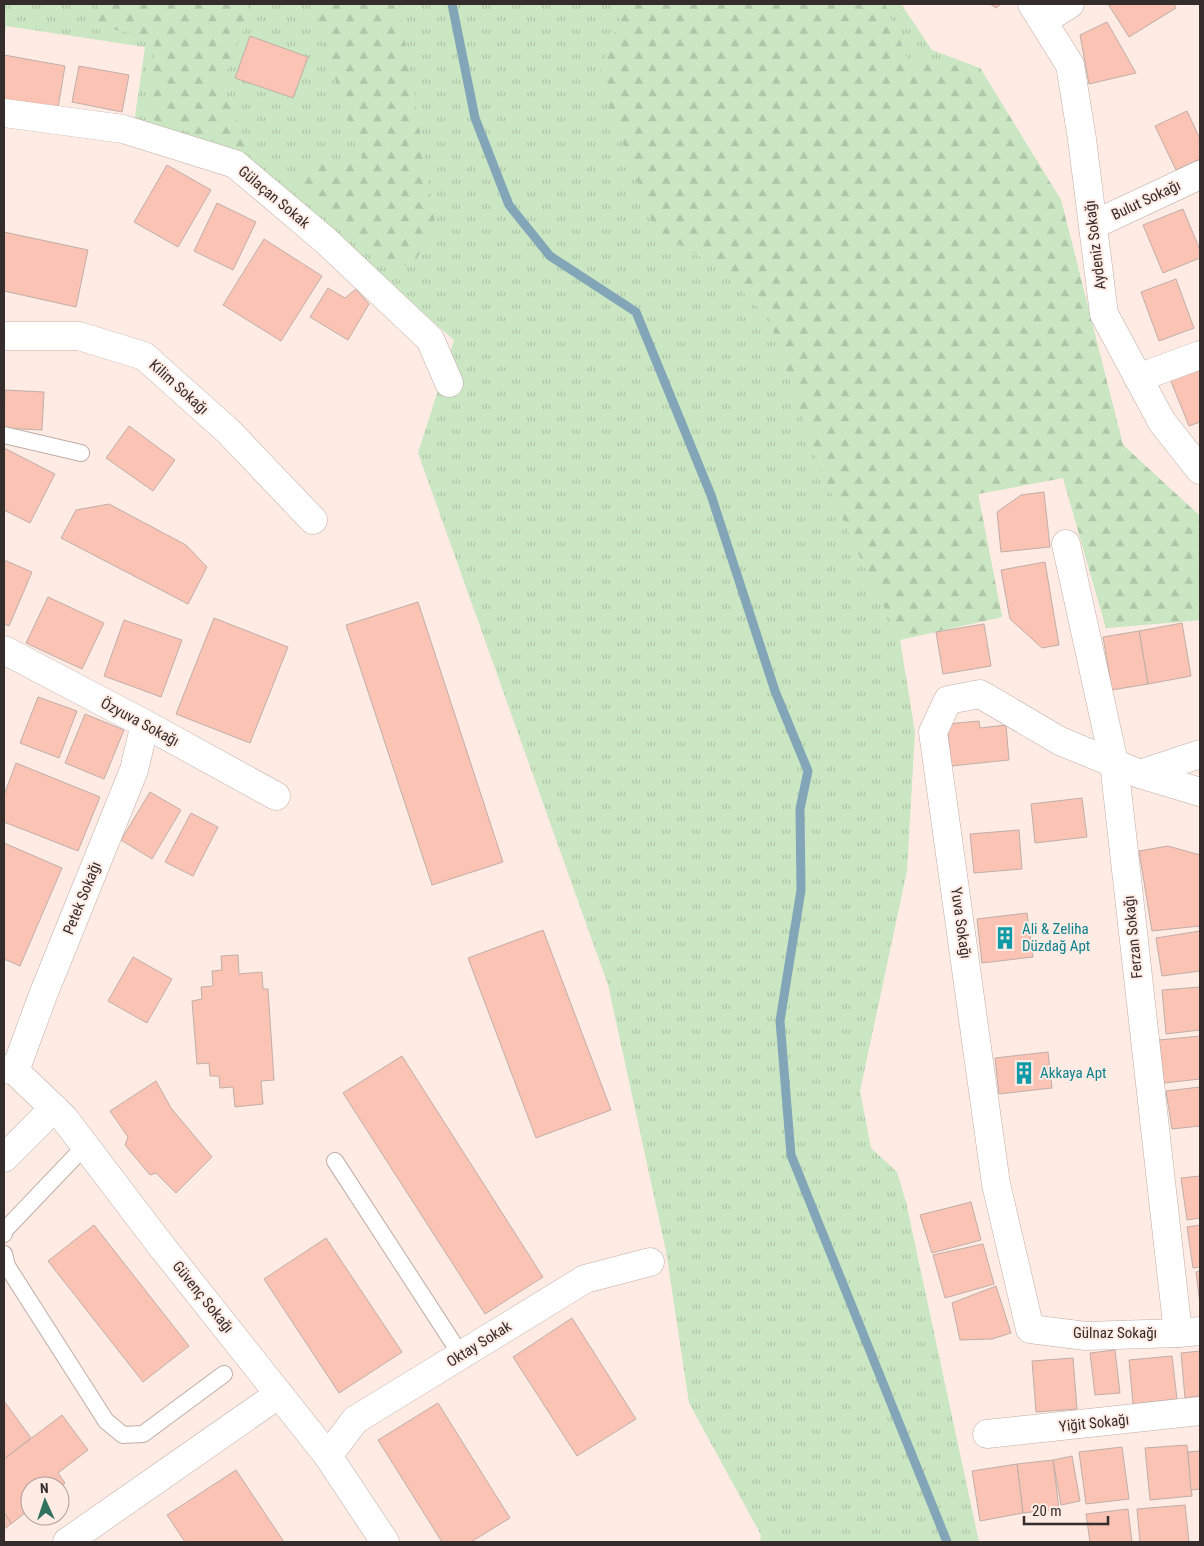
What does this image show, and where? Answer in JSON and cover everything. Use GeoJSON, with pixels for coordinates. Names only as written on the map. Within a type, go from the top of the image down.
{"type":"FeatureCollection","features":[{"type":"Feature","properties":{"kind":"street"},"geometry":{"type":"LineString","coordinates":[[1037,12],[1070,4]]}},
{"type":"Feature","properties":{"kind":"street","name":"Aydeniz Sokağı"},"geometry":{"type":"LineString","coordinates":[[1037,12],[1070,65],[1082,139],[1104,314],[1162,422],[1200,470]]}},
{"type":"Feature","properties":{"kind":"street","name":"Gülaçan Sokak"},"geometry":{"type":"LineString","coordinates":[[4,114],[124,128],[235,164],[325,240],[430,339],[449,383]]}},
{"type":"Feature","properties":{"kind":"street","name":"Bulut Sokağı"},"geometry":{"type":"LineString","coordinates":[[1093,225],[1200,175]]}},
{"type":"Feature","properties":{"kind":"street","name":"Kilim Sokağı"},"geometry":{"type":"LineString","coordinates":[[4,336],[79,336],[144,356],[228,430],[313,520]]}},
{"type":"Feature","properties":{"kind":"street"},"geometry":{"type":"LineString","coordinates":[[1138,378],[1200,355]]}},
{"type":"Feature","properties":{"kind":"street","name":"Ferzan Sokağı"},"geometry":{"type":"LineString","coordinates":[[1066,544],[1114,763],[1189,1332]]}},
{"type":"Feature","properties":{"kind":"street","name":"Özyuva Sokağı"},"geometry":{"type":"LineString","coordinates":[[4,650],[276,796]]}},
{"type":"Feature","properties":{"kind":"street","name":"Yuva Sokağı"},"geometry":{"type":"LineString","coordinates":[[1030,1329],[996,1184],[933,732],[948,700],[980,694],[1060,741],[1114,763]]}},
{"type":"Feature","properties":{"kind":"street","name":"Petek Sokağı"},"geometry":{"type":"LineString","coordinates":[[9,1070],[43,995],[134,770],[145,724]]}},
{"type":"Feature","properties":{"kind":"street"},"geometry":{"type":"LineString","coordinates":[[1140,774],[1200,754]]}},
{"type":"Feature","properties":{"kind":"street"},"geometry":{"type":"LineString","coordinates":[[1114,763],[1140,774],[1200,792]]}},
{"type":"Feature","properties":{"kind":"street","name":"Güvenç Sokağı"},"geometry":{"type":"LineString","coordinates":[[9,1070],[64,1118],[159,1243],[328,1456],[385,1542]]}},
{"type":"Feature","properties":{"kind":"street"},"geometry":{"type":"LineString","coordinates":[[4,1158],[54,1108]]}},
{"type":"Feature","properties":{"kind":"street","name":"Oktay Sokak"},"geometry":{"type":"LineString","coordinates":[[328,1456],[355,1420],[586,1279],[650,1262]]}},
{"type":"Feature","properties":{"kind":"street","name":"Gülnaz Sokağı"},"geometry":{"type":"LineString","coordinates":[[1030,1329],[1086,1336],[1189,1332]]}},
{"type":"Feature","properties":{"kind":"street"},"geometry":{"type":"LineString","coordinates":[[67,1542],[279,1394]]}},
{"type":"Feature","properties":{"kind":"street","name":"Yiğit Sokağı"},"geometry":{"type":"LineString","coordinates":[[987,1434],[1200,1411]]}},
{"type":"Feature","properties":{"kind":"lane"},"geometry":{"type":"LineString","coordinates":[[4,435],[81,453]]}},
{"type":"Feature","properties":{"kind":"lane"},"geometry":{"type":"LineString","coordinates":[[4,1234],[4,1231],[85,1146]]}},
{"type":"Feature","properties":{"kind":"lane"},"geometry":{"type":"LineString","coordinates":[[335,1161],[461,1356]]}},
{"type":"Feature","properties":{"kind":"lane"},"geometry":{"type":"LineString","coordinates":[[4,1254],[7,1266],[106,1421],[123,1435],[143,1434],[224,1374]]}},
{"type":"Feature","properties":{"kind":"green space"},"geometry":{"type":"Polygon","coordinates":[[[4,4],[901,4],[932,50],[980,68],[1061,200],[1123,445],[1200,516],[1200,620],[1106,628],[1063,478],[978,494],[1002,617],[900,640],[915,732],[907,871],[860,1091],[871,1148],[897,1172],[906,1202],[979,1542],[760,1542],[761,1535],[689,1403],[666,1251],[608,985],[418,453],[454,340],[245,159],[133,130],[145,47],[6,26],[4,37],[4,4]]]}},
{"type":"Feature","properties":{"kind":"green space"},"geometry":{"type":"Polygon","coordinates":[[[99,4],[248,4],[249,15],[222,84],[251,154],[148,118],[155,40],[97,25],[99,4]]]}},
{"type":"Feature","properties":{"kind":"green space"},"geometry":{"type":"Polygon","coordinates":[[[316,4],[399,4],[435,223],[413,266],[381,264],[289,181],[314,158],[364,163],[351,133],[318,21],[316,4]]]}},
{"type":"Feature","properties":{"kind":"green space"},"geometry":{"type":"Polygon","coordinates":[[[625,4],[885,4],[908,60],[980,68],[1061,200],[1123,445],[1200,516],[1200,620],[1106,628],[1063,478],[978,494],[1002,617],[900,639],[869,577],[819,466],[769,319],[723,272],[655,228],[598,77],[625,4]]]}},
{"type":"Feature","properties":{"kind":"building"},"geometry":{"type":"Polygon","coordinates":[[[990,4],[1001,4],[996,8],[990,4]]]}},
{"type":"Feature","properties":{"kind":"building"},"geometry":{"type":"Polygon","coordinates":[[[1108,4],[1174,4],[1176,8],[1129,37],[1108,4]]]}},
{"type":"Feature","properties":{"kind":"building"},"geometry":{"type":"Polygon","coordinates":[[[1107,22],[1136,73],[1089,84],[1080,35],[1107,22]]]}},
{"type":"Feature","properties":{"kind":"building"},"geometry":{"type":"Polygon","coordinates":[[[250,36],[308,57],[293,98],[235,78],[250,36]]]}},
{"type":"Feature","properties":{"kind":"building"},"geometry":{"type":"Polygon","coordinates":[[[4,55],[65,66],[58,108],[4,99],[4,55]]]}},
{"type":"Feature","properties":{"kind":"building"},"geometry":{"type":"Polygon","coordinates":[[[79,66],[129,75],[122,112],[72,102],[79,66]]]}},
{"type":"Feature","properties":{"kind":"building"},"geometry":{"type":"Polygon","coordinates":[[[1187,111],[1200,139],[1200,159],[1176,170],[1155,126],[1187,111]]]}},
{"type":"Feature","properties":{"kind":"building"},"geometry":{"type":"Polygon","coordinates":[[[167,165],[211,190],[178,247],[134,222],[167,165]]]}},
{"type":"Feature","properties":{"kind":"building"},"geometry":{"type":"Polygon","coordinates":[[[217,203],[256,222],[233,270],[194,251],[217,203]]]}},
{"type":"Feature","properties":{"kind":"building"},"geometry":{"type":"Polygon","coordinates":[[[1183,209],[1200,250],[1200,258],[1163,273],[1143,225],[1183,209]]]}},
{"type":"Feature","properties":{"kind":"building"},"geometry":{"type":"Polygon","coordinates":[[[4,232],[88,250],[76,307],[4,291],[4,232]]]}},
{"type":"Feature","properties":{"kind":"building"},"geometry":{"type":"Polygon","coordinates":[[[264,239],[322,276],[281,341],[223,305],[264,239]]]}},
{"type":"Feature","properties":{"kind":"building"},"geometry":{"type":"Polygon","coordinates":[[[1176,279],[1194,328],[1159,341],[1141,292],[1176,279]]]}},
{"type":"Feature","properties":{"kind":"building"},"geometry":{"type":"Polygon","coordinates":[[[328,288],[345,298],[356,289],[369,304],[348,340],[310,317],[328,288]]]}},
{"type":"Feature","properties":{"kind":"building"},"geometry":{"type":"Polygon","coordinates":[[[1200,367],[1200,422],[1189,426],[1170,379],[1200,367]]]}},
{"type":"Feature","properties":{"kind":"building"},"geometry":{"type":"Polygon","coordinates":[[[5,390],[44,392],[42,430],[4,428],[5,390]]]}},
{"type":"Feature","properties":{"kind":"building"},"geometry":{"type":"Polygon","coordinates":[[[129,426],[175,460],[153,491],[106,458],[129,426]]]}},
{"type":"Feature","properties":{"kind":"building"},"geometry":{"type":"Polygon","coordinates":[[[4,448],[55,474],[30,523],[4,510],[4,448]]]}},
{"type":"Feature","properties":{"kind":"building"},"geometry":{"type":"Polygon","coordinates":[[[1044,492],[1050,547],[1001,552],[997,512],[1021,495],[1044,492]]]}},
{"type":"Feature","properties":{"kind":"building"},"geometry":{"type":"Polygon","coordinates":[[[109,504],[186,545],[207,567],[188,604],[61,538],[76,510],[109,504]]]}},
{"type":"Feature","properties":{"kind":"building"},"geometry":{"type":"Polygon","coordinates":[[[4,560],[32,572],[9,626],[4,624],[4,560]]]}},
{"type":"Feature","properties":{"kind":"building"},"geometry":{"type":"Polygon","coordinates":[[[1045,562],[1059,645],[1042,648],[1010,619],[1001,570],[1045,562]]]}},
{"type":"Feature","properties":{"kind":"building"},"geometry":{"type":"Polygon","coordinates":[[[48,597],[104,623],[82,669],[26,643],[48,597]]]}},
{"type":"Feature","properties":{"kind":"building"},"geometry":{"type":"Polygon","coordinates":[[[418,602],[503,862],[432,885],[346,625],[418,602]]]}},
{"type":"Feature","properties":{"kind":"building"},"geometry":{"type":"Polygon","coordinates":[[[214,618],[288,647],[250,743],[176,714],[214,618]]]}},
{"type":"Feature","properties":{"kind":"building"},"geometry":{"type":"Polygon","coordinates":[[[124,620],[182,640],[161,697],[104,676],[124,620]]]}},
{"type":"Feature","properties":{"kind":"building"},"geometry":{"type":"Polygon","coordinates":[[[1182,623],[1191,676],[1148,684],[1139,631],[1182,623]]]}},
{"type":"Feature","properties":{"kind":"building"},"geometry":{"type":"Polygon","coordinates":[[[984,624],[991,666],[943,674],[936,632],[984,624]]]}},
{"type":"Feature","properties":{"kind":"building"},"geometry":{"type":"Polygon","coordinates":[[[1139,631],[1148,684],[1112,690],[1103,637],[1139,631]]]}},
{"type":"Feature","properties":{"kind":"building"},"geometry":{"type":"Polygon","coordinates":[[[38,697],[77,711],[59,758],[20,743],[38,697]]]}},
{"type":"Feature","properties":{"kind":"building"},"geometry":{"type":"Polygon","coordinates":[[[85,714],[124,730],[104,779],[65,763],[85,714]]]}},
{"type":"Feature","properties":{"kind":"building"},"geometry":{"type":"Polygon","coordinates":[[[979,721],[980,728],[1006,725],[1009,760],[951,766],[947,724],[979,721]]]}},
{"type":"Feature","properties":{"kind":"building"},"geometry":{"type":"Polygon","coordinates":[[[16,763],[100,797],[78,851],[4,822],[4,795],[16,763]]]}},
{"type":"Feature","properties":{"kind":"building"},"geometry":{"type":"Polygon","coordinates":[[[150,792],[181,810],[152,859],[121,840],[150,792]]]}},
{"type":"Feature","properties":{"kind":"building"},"geometry":{"type":"Polygon","coordinates":[[[1082,798],[1087,837],[1035,843],[1031,804],[1082,798]]]}},
{"type":"Feature","properties":{"kind":"building"},"geometry":{"type":"Polygon","coordinates":[[[191,813],[218,827],[193,876],[165,862],[191,813]]]}},
{"type":"Feature","properties":{"kind":"building"},"geometry":{"type":"Polygon","coordinates":[[[1019,830],[1022,869],[974,873],[970,834],[1019,830]]]}},
{"type":"Feature","properties":{"kind":"building"},"geometry":{"type":"Polygon","coordinates":[[[4,843],[62,868],[20,966],[4,959],[4,843]]]}},
{"type":"Feature","properties":{"kind":"building"},"geometry":{"type":"Polygon","coordinates":[[[1168,846],[1200,855],[1200,926],[1152,931],[1139,851],[1168,846]]]}},
{"type":"Feature","properties":{"kind":"building","name":"Ali & Zeliha Düzdağ Apt"},"geometry":{"type":"Polygon","coordinates":[[[1027,913],[1033,957],[982,963],[977,919],[1027,913]]]}},
{"type":"Feature","properties":{"kind":"building"},"geometry":{"type":"Polygon","coordinates":[[[543,930],[611,1110],[536,1138],[468,958],[543,930]]]}},
{"type":"Feature","properties":{"kind":"building"},"geometry":{"type":"Polygon","coordinates":[[[1200,931],[1200,971],[1162,976],[1156,938],[1200,931]]]}},
{"type":"Feature","properties":{"kind":"building"},"geometry":{"type":"Polygon","coordinates":[[[238,955],[239,974],[262,972],[263,989],[268,989],[274,1080],[261,1081],[263,1104],[235,1107],[233,1087],[220,1088],[219,1076],[210,1076],[209,1063],[197,1064],[192,1001],[202,999],[201,987],[213,986],[212,971],[222,970],[221,956],[238,955]]]}},
{"type":"Feature","properties":{"kind":"building"},"geometry":{"type":"Polygon","coordinates":[[[133,957],[172,979],[147,1023],[108,1001],[133,957]]]}},
{"type":"Feature","properties":{"kind":"building"},"geometry":{"type":"Polygon","coordinates":[[[1200,987],[1200,1030],[1166,1034],[1162,990],[1200,987]]]}},
{"type":"Feature","properties":{"kind":"building"},"geometry":{"type":"Polygon","coordinates":[[[1200,1036],[1200,1079],[1164,1083],[1159,1040],[1200,1036]]]}},
{"type":"Feature","properties":{"kind":"building","name":"Akkaya Apt"},"geometry":{"type":"Polygon","coordinates":[[[1048,1052],[1052,1088],[999,1094],[995,1058],[1048,1052]]]}},
{"type":"Feature","properties":{"kind":"building"},"geometry":{"type":"Polygon","coordinates":[[[402,1056],[543,1277],[485,1314],[343,1093],[402,1056]]]}},
{"type":"Feature","properties":{"kind":"building"},"geometry":{"type":"Polygon","coordinates":[[[156,1081],[171,1108],[212,1157],[176,1193],[156,1173],[150,1175],[125,1145],[128,1137],[110,1111],[156,1081]]]}},
{"type":"Feature","properties":{"kind":"building"},"geometry":{"type":"Polygon","coordinates":[[[1200,1087],[1200,1126],[1172,1129],[1166,1091],[1200,1087]]]}},
{"type":"Feature","properties":{"kind":"building"},"geometry":{"type":"Polygon","coordinates":[[[1200,1176],[1200,1218],[1187,1220],[1181,1178],[1200,1176]]]}},
{"type":"Feature","properties":{"kind":"building"},"geometry":{"type":"Polygon","coordinates":[[[971,1202],[981,1240],[932,1253],[920,1215],[971,1202]]]}},
{"type":"Feature","properties":{"kind":"building"},"geometry":{"type":"Polygon","coordinates":[[[94,1225],[189,1346],[143,1382],[48,1261],[94,1225]]]}},
{"type":"Feature","properties":{"kind":"building"},"geometry":{"type":"Polygon","coordinates":[[[1200,1225],[1200,1267],[1193,1268],[1187,1227],[1200,1225]]]}},
{"type":"Feature","properties":{"kind":"building"},"geometry":{"type":"Polygon","coordinates":[[[326,1238],[402,1352],[339,1393],[264,1279],[326,1238]]]}},
{"type":"Feature","properties":{"kind":"building"},"geometry":{"type":"Polygon","coordinates":[[[983,1244],[994,1284],[945,1298],[933,1255],[983,1244]]]}},
{"type":"Feature","properties":{"kind":"building"},"geometry":{"type":"Polygon","coordinates":[[[1200,1271],[1200,1304],[1196,1272],[1200,1271]]]}},
{"type":"Feature","properties":{"kind":"building"},"geometry":{"type":"Polygon","coordinates":[[[996,1286],[1011,1333],[992,1339],[960,1340],[952,1303],[996,1286]]]}},
{"type":"Feature","properties":{"kind":"building"},"geometry":{"type":"Polygon","coordinates":[[[572,1318],[636,1419],[577,1456],[513,1357],[572,1318]]]}},
{"type":"Feature","properties":{"kind":"building"},"geometry":{"type":"Polygon","coordinates":[[[1115,1350],[1120,1393],[1095,1395],[1090,1353],[1115,1350]]]}},
{"type":"Feature","properties":{"kind":"building"},"geometry":{"type":"Polygon","coordinates":[[[1200,1351],[1200,1396],[1185,1398],[1181,1353],[1200,1351]]]}},
{"type":"Feature","properties":{"kind":"building"},"geometry":{"type":"Polygon","coordinates":[[[1172,1356],[1177,1399],[1133,1404],[1129,1360],[1172,1356]]]}},
{"type":"Feature","properties":{"kind":"building"},"geometry":{"type":"Polygon","coordinates":[[[1073,1358],[1077,1409],[1036,1412],[1032,1361],[1073,1358]]]}},
{"type":"Feature","properties":{"kind":"building"},"geometry":{"type":"Polygon","coordinates":[[[4,1401],[31,1438],[4,1459],[4,1401]]]}},
{"type":"Feature","properties":{"kind":"building"},"geometry":{"type":"Polygon","coordinates":[[[438,1403],[510,1518],[471,1542],[442,1542],[378,1440],[438,1403]]]}},
{"type":"Feature","properties":{"kind":"building"},"geometry":{"type":"Polygon","coordinates":[[[62,1415],[88,1450],[58,1473],[60,1476],[20,1476],[20,1517],[11,1524],[4,1512],[4,1459],[62,1415]]]}},
{"type":"Feature","properties":{"kind":"building"},"geometry":{"type":"Polygon","coordinates":[[[1187,1445],[1192,1496],[1150,1500],[1145,1448],[1187,1445]]]}},
{"type":"Feature","properties":{"kind":"building"},"geometry":{"type":"Polygon","coordinates":[[[1122,1447],[1129,1499],[1086,1504],[1079,1452],[1122,1447]]]}},
{"type":"Feature","properties":{"kind":"building"},"geometry":{"type":"Polygon","coordinates":[[[1200,1451],[1200,1489],[1191,1490],[1188,1452],[1200,1451]]]}},
{"type":"Feature","properties":{"kind":"building"},"geometry":{"type":"Polygon","coordinates":[[[1072,1456],[1080,1501],[1061,1505],[1053,1460],[1072,1456]]]}},
{"type":"Feature","properties":{"kind":"building"},"geometry":{"type":"Polygon","coordinates":[[[1053,1460],[1059,1509],[1023,1513],[1017,1464],[1053,1460]]]}},
{"type":"Feature","properties":{"kind":"building"},"geometry":{"type":"Polygon","coordinates":[[[1017,1464],[1023,1513],[980,1521],[972,1471],[1017,1464]]]}},
{"type":"Feature","properties":{"kind":"building"},"geometry":{"type":"Polygon","coordinates":[[[236,1470],[284,1542],[185,1542],[167,1515],[236,1470]]]}},
{"type":"Feature","properties":{"kind":"building"},"geometry":{"type":"Polygon","coordinates":[[[1185,1505],[1189,1542],[1140,1542],[1137,1509],[1185,1505]]]}},
{"type":"Feature","properties":{"kind":"building"},"geometry":{"type":"Polygon","coordinates":[[[1128,1509],[1132,1542],[1090,1542],[1086,1514],[1128,1509]]]}},
{"type":"Feature","properties":{"kind":"building"},"geometry":{"type":"Polygon","coordinates":[[[4,1512],[11,1524],[4,1529],[4,1512]]]}},
{"type":"Feature","properties":{"kind":"waterway"},"geometry":{"type":"LineString","coordinates":[[452,4],[475,118],[509,205],[550,256],[636,312],[711,495],[775,691],[808,771],[800,809],[801,890],[780,1021],[791,1155],[947,1542]]}},
{"type":"Feature","properties":{"kind":"place","name":"Ali & Zeliha Düzdağ Apt"},"geometry":{"type":"Point","coordinates":[1005,938]}},
{"type":"Feature","properties":{"kind":"place","name":"Akkaya Apt"},"geometry":{"type":"Point","coordinates":[1024,1073]}}]}
